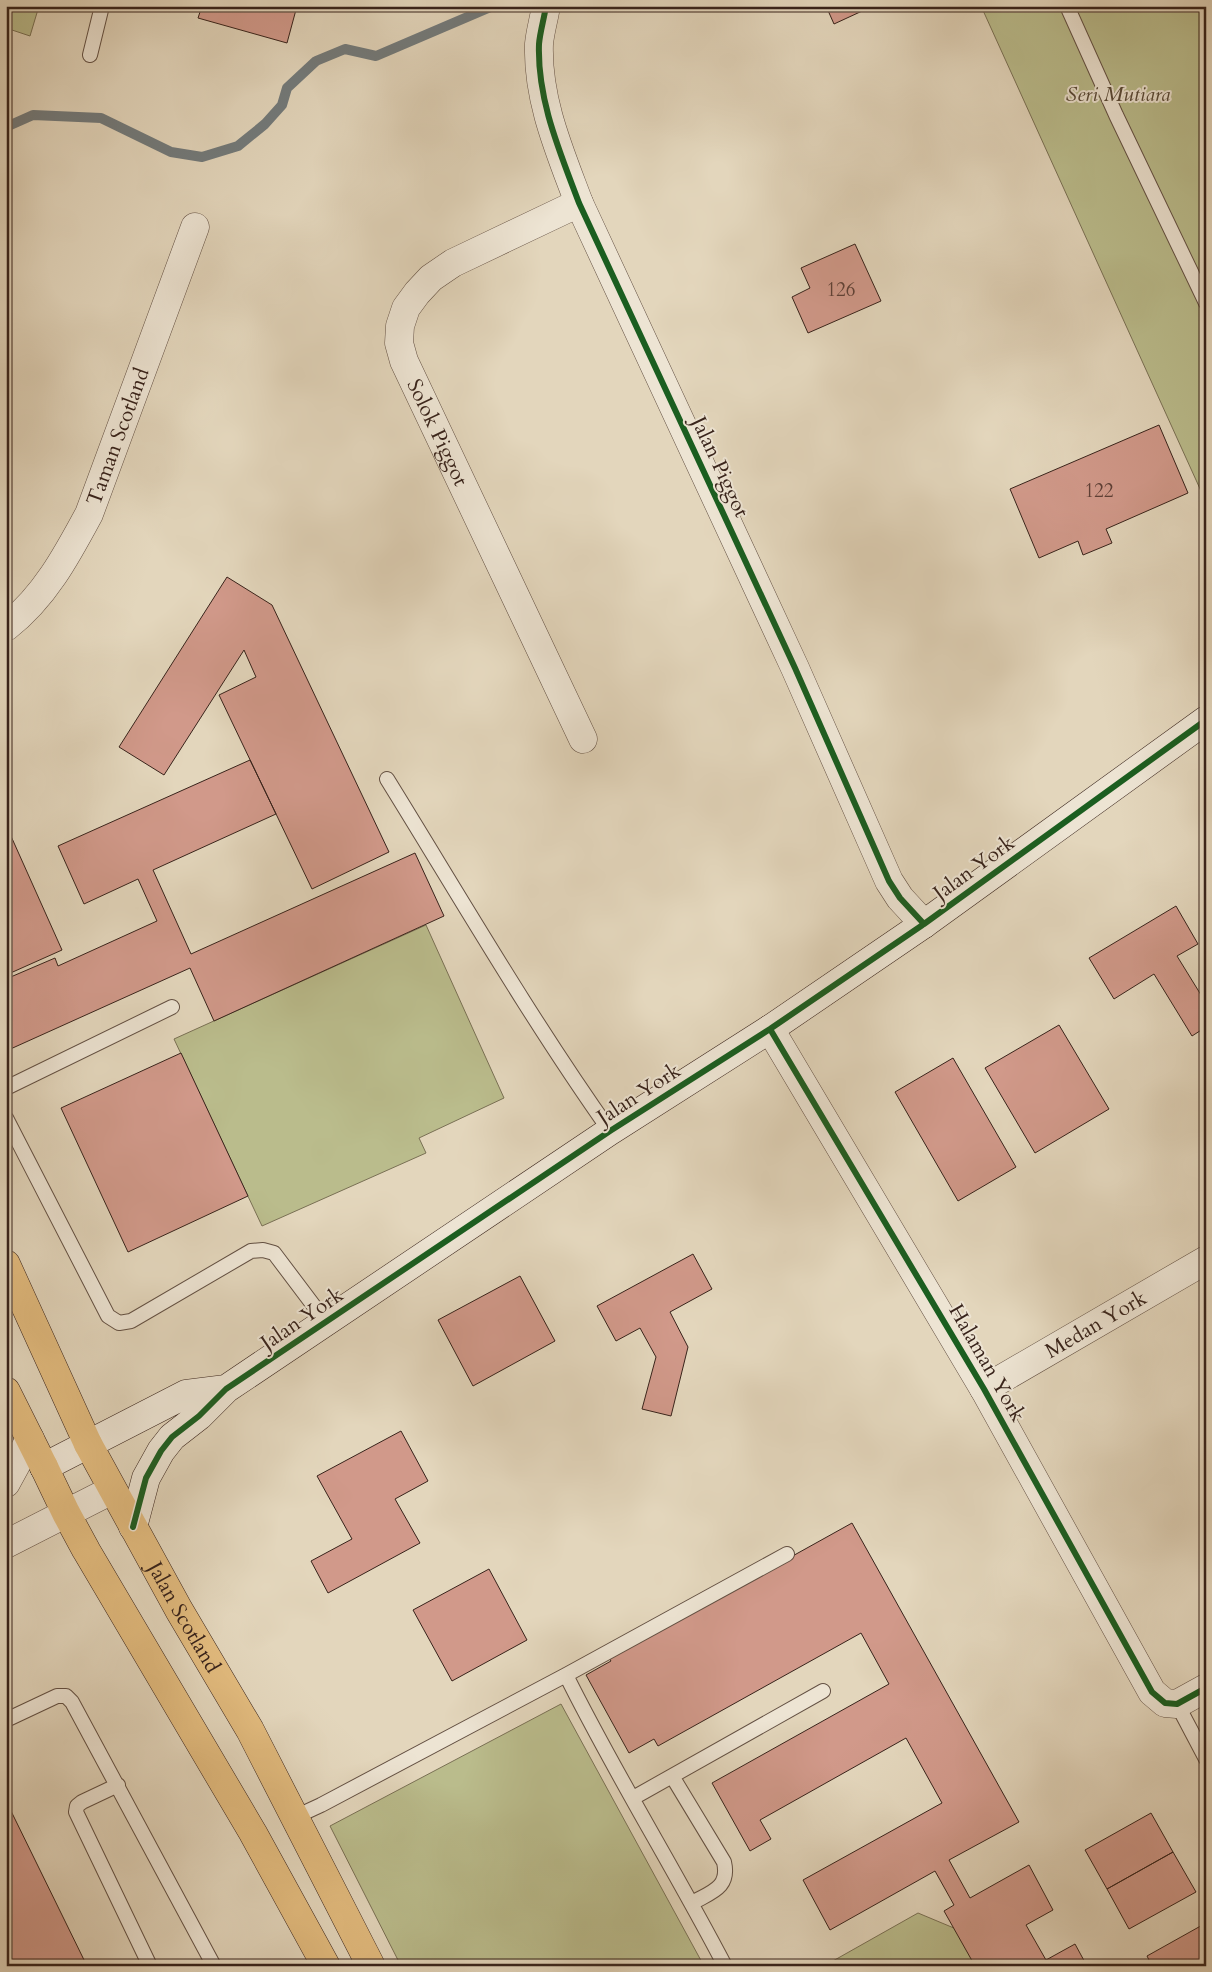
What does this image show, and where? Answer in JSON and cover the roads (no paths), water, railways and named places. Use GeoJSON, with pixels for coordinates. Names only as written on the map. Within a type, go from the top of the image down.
{"type":"FeatureCollection","features":[{"type":"Feature","properties":{"kind":"main road","name":"Jalan Scotland"},"geometry":{"type":"LineString","coordinates":[[6,1264],[88,1444],[178,1610],[250,1730],[371,1966]]}},
{"type":"Feature","properties":{"kind":"main road"},"geometry":{"type":"LineString","coordinates":[[6,1391],[66,1514],[253,1833],[326,1966]]}},
{"type":"Feature","properties":{"kind":"street","name":"Jalan Piggot"},"geometry":{"type":"LineString","coordinates":[[546,6],[539,43],[541,86],[555,141],[579,203],[786,650],[889,881],[900,898],[924,924]]}},
{"type":"Feature","properties":{"kind":"street","name":"Solok Piggot"},"geometry":{"type":"LineString","coordinates":[[579,203],[453,263],[431,278],[406,308],[400,326],[400,343],[404,362],[583,740]]}},
{"type":"Feature","properties":{"kind":"street","name":"Taman Scotland"},"geometry":{"type":"LineString","coordinates":[[6,627],[16,619],[69,554],[89,514],[195,227]]}},
{"type":"Feature","properties":{"kind":"street","name":"Jalan York"},"geometry":{"type":"LineString","coordinates":[[132,1527],[146,1478],[161,1451],[172,1438],[199,1416],[226,1389],[610,1131],[770,1029],[924,924],[1206,720]]}},
{"type":"Feature","properties":{"kind":"street","name":"Halaman York"},"geometry":{"type":"LineString","coordinates":[[770,1029],[984,1389],[1152,1692],[1164,1704],[1177,1704]]}},
{"type":"Feature","properties":{"kind":"street","name":"Medan York"},"geometry":{"type":"LineString","coordinates":[[984,1389],[1206,1260]]}},
{"type":"Feature","properties":{"kind":"street","name":"Jalan York"},"geometry":{"type":"LineString","coordinates":[[44,1467],[186,1394],[226,1389]]}},
{"type":"Feature","properties":{"kind":"street"},"geometry":{"type":"LineString","coordinates":[[6,1483],[30,1439]]}},
{"type":"Feature","properties":{"kind":"street"},"geometry":{"type":"LineString","coordinates":[[6,1544],[112,1490]]}},
{"type":"Feature","properties":{"kind":"street"},"geometry":{"type":"LineString","coordinates":[[1177,1704],[1206,1688]]}},
{"type":"Feature","properties":{"kind":"lane"},"geometry":{"type":"LineString","coordinates":[[90,56],[102,6]]}},
{"type":"Feature","properties":{"kind":"lane"},"geometry":{"type":"LineString","coordinates":[[1067,6],[1116,115],[1206,303]]}},
{"type":"Feature","properties":{"kind":"lane"},"geometry":{"type":"LineString","coordinates":[[387,779],[535,1018],[610,1131]]}},
{"type":"Feature","properties":{"kind":"lane"},"geometry":{"type":"LineString","coordinates":[[6,1088],[172,1007]]}},
{"type":"Feature","properties":{"kind":"lane"},"geometry":{"type":"LineString","coordinates":[[6,1118],[108,1316],[119,1322],[131,1321],[251,1251],[263,1250],[274,1253],[326,1322]]}},
{"type":"Feature","properties":{"kind":"lane"},"geometry":{"type":"LineString","coordinates":[[295,1817],[566,1675],[787,1554]]}},
{"type":"Feature","properties":{"kind":"lane"},"geometry":{"type":"LineString","coordinates":[[566,1675],[597,1735],[692,1903],[725,1966]]}},
{"type":"Feature","properties":{"kind":"lane"},"geometry":{"type":"LineString","coordinates":[[633,1798],[823,1691]]}},
{"type":"Feature","properties":{"kind":"lane"},"geometry":{"type":"LineString","coordinates":[[6,1720],[50,1698],[66,1696],[72,1702],[214,1966]]}},
{"type":"Feature","properties":{"kind":"lane"},"geometry":{"type":"LineString","coordinates":[[1177,1704],[1206,1760]]}},
{"type":"Feature","properties":{"kind":"lane"},"geometry":{"type":"LineString","coordinates":[[672,1776],[724,1862],[726,1873],[724,1883],[716,1890],[692,1903]]}},
{"type":"Feature","properties":{"kind":"lane"},"geometry":{"type":"LineString","coordinates":[[118,1785],[82,1802],[76,1812],[150,1966]]}},
{"type":"Feature","properties":{"kind":"waterway"},"geometry":{"type":"LineString","coordinates":[[6,127],[33,115],[101,118],[171,152],[202,157],[238,146],[265,124],[282,105],[287,88],[316,61],[345,49],[376,56],[493,6]]}},
{"type":"Feature","properties":{"kind":"park label","name":"Seri Mutiara"},"geometry":{"type":"Point","coordinates":[1118,94]}}]}
